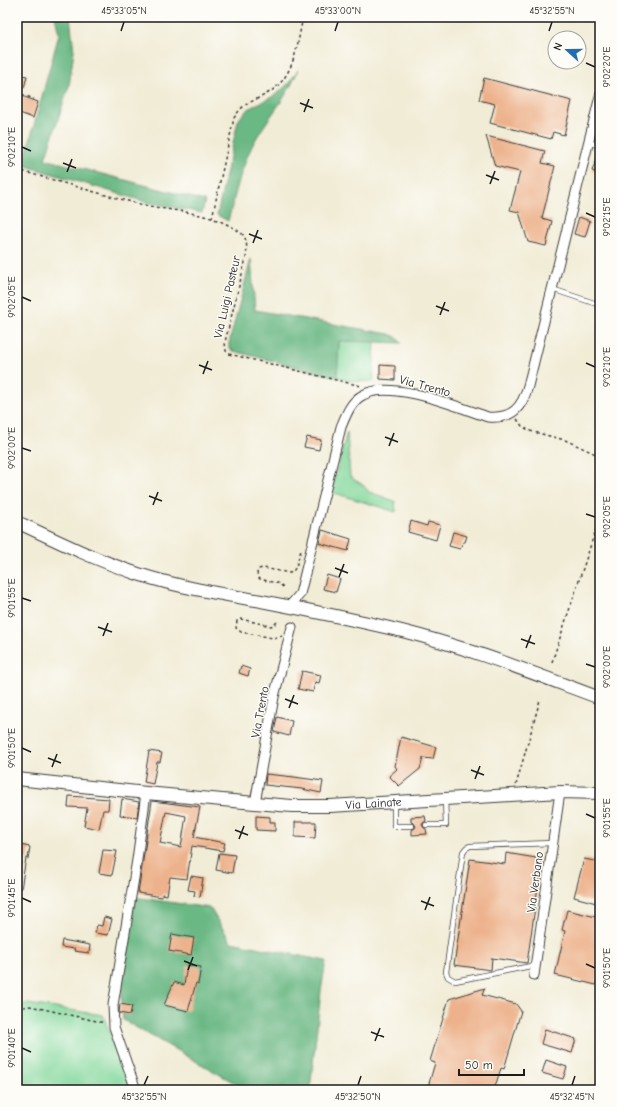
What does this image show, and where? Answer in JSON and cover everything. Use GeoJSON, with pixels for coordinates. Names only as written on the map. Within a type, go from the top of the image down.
{"type":"FeatureCollection","features":[{"type":"Feature","properties":{"kind":"main road"},"geometry":{"type":"LineString","coordinates":[[17,522],[64,545],[139,574],[201,590],[403,631],[447,643],[600,698]]}},
{"type":"Feature","properties":{"kind":"main road","name":"Via Lainate"},"geometry":{"type":"LineString","coordinates":[[17,779],[146,793],[292,806],[330,806],[560,792],[600,793]]}},
{"type":"Feature","properties":{"kind":"street"},"geometry":{"type":"LineString","coordinates":[[515,411],[526,395],[600,96]]}},
{"type":"Feature","properties":{"kind":"street","name":"Via Trento"},"geometry":{"type":"LineString","coordinates":[[300,594],[341,427],[346,414],[353,403],[363,395],[373,391],[388,389],[423,396],[488,417],[508,416],[515,411]]}},
{"type":"Feature","properties":{"kind":"street"},"geometry":{"type":"LineString","coordinates":[[289,607],[300,594]]}},
{"type":"Feature","properties":{"kind":"street"},"geometry":{"type":"LineString","coordinates":[[300,594],[305,610]]}},
{"type":"Feature","properties":{"kind":"street","name":"Via Trento"},"geometry":{"type":"LineString","coordinates":[[255,803],[274,697],[292,627]]}},
{"type":"Feature","properties":{"kind":"street","name":"Via Verbano"},"geometry":{"type":"LineString","coordinates":[[534,975],[560,792]]}},
{"type":"Feature","properties":{"kind":"street"},"geometry":{"type":"LineString","coordinates":[[136,1090],[114,1024],[113,1005],[137,860],[146,793]]}},
{"type":"Feature","properties":{"kind":"lane"},"geometry":{"type":"LineString","coordinates":[[588,142],[600,146]]}},
{"type":"Feature","properties":{"kind":"lane"},"geometry":{"type":"LineString","coordinates":[[552,289],[600,305]]}},
{"type":"Feature","properties":{"kind":"lane"},"geometry":{"type":"LineString","coordinates":[[426,825],[446,825],[445,799]]}},
{"type":"Feature","properties":{"kind":"lane"},"geometry":{"type":"LineString","coordinates":[[394,802],[394,826],[412,826]]}},
{"type":"Feature","properties":{"kind":"lane"},"geometry":{"type":"LineString","coordinates":[[536,965],[455,982],[448,977],[446,972],[463,852],[466,848],[470,846],[553,843]]}},
{"type":"Feature","properties":{"kind":"path"},"geometry":{"type":"LineString","coordinates":[[212,218],[234,118],[242,106],[249,101],[268,94],[282,83],[292,66],[303,17]]}},
{"type":"Feature","properties":{"kind":"path"},"geometry":{"type":"LineString","coordinates":[[17,99],[24,95],[34,99]]}},
{"type":"Feature","properties":{"kind":"path","name":"Via Luigi Pasteur"},"geometry":{"type":"LineString","coordinates":[[17,170],[144,205],[212,218],[242,233],[246,240],[246,258],[225,342],[226,351],[229,354],[359,386],[373,391]]}},
{"type":"Feature","properties":{"kind":"path"},"geometry":{"type":"LineString","coordinates":[[515,411],[522,426],[530,431],[565,440],[600,456]]}},
{"type":"Feature","properties":{"kind":"path"},"geometry":{"type":"LineString","coordinates":[[552,662],[600,517]]}},
{"type":"Feature","properties":{"kind":"path"},"geometry":{"type":"LineString","coordinates":[[282,587],[280,584],[260,579],[257,573],[263,568],[290,573],[296,569],[302,549],[304,548],[311,550]]}},
{"type":"Feature","properties":{"kind":"path"},"geometry":{"type":"LineString","coordinates":[[276,622],[274,625],[270,626],[241,619],[237,621],[236,628],[241,632],[273,638],[282,636],[289,638]]}},
{"type":"Feature","properties":{"kind":"path"},"geometry":{"type":"LineString","coordinates":[[513,795],[521,762],[540,700]]}},
{"type":"Feature","properties":{"kind":"path"},"geometry":{"type":"LineString","coordinates":[[17,1008],[30,1006],[114,1024]]}},
{"type":"Feature","properties":{"kind":"green space"},"geometry":{"type":"Polygon","coordinates":[[[55,17],[70,17],[74,51],[69,86],[45,159],[205,201],[202,213],[146,202],[23,165],[59,34],[55,17]]]}},
{"type":"Feature","properties":{"kind":"green space"},"geometry":{"type":"Polygon","coordinates":[[[298,70],[284,97],[257,137],[247,157],[228,221],[217,215],[238,121],[247,110],[282,90],[290,82],[298,70]]]}},
{"type":"Feature","properties":{"kind":"green space"},"geometry":{"type":"Polygon","coordinates":[[[251,259],[255,310],[389,334],[396,337],[402,343],[339,341],[337,377],[233,351],[229,348],[229,343],[251,259]]]}},
{"type":"Feature","properties":{"kind":"green space"},"geometry":{"type":"Polygon","coordinates":[[[339,340],[375,342],[373,382],[351,381],[337,377],[339,340]]]}},
{"type":"Feature","properties":{"kind":"green space"},"geometry":{"type":"Polygon","coordinates":[[[347,432],[350,477],[363,485],[369,492],[395,501],[396,512],[331,492],[347,432]]]}},
{"type":"Feature","properties":{"kind":"green space"},"geometry":{"type":"Polygon","coordinates":[[[134,897],[210,908],[231,942],[326,961],[321,991],[310,1090],[247,1090],[123,1020],[121,989],[134,897]]]}},
{"type":"Feature","properties":{"kind":"green space"},"geometry":{"type":"Polygon","coordinates":[[[17,1004],[28,1004],[103,1015],[131,1090],[17,1090],[17,1004]]]}},
{"type":"Feature","properties":{"kind":"building"},"geometry":{"type":"Polygon","coordinates":[[[17,74],[27,76],[24,88],[17,86],[17,74]]]}},
{"type":"Feature","properties":{"kind":"building"},"geometry":{"type":"Polygon","coordinates":[[[484,78],[572,101],[564,135],[553,132],[551,139],[490,123],[495,104],[479,100],[484,78]]]}},
{"type":"Feature","properties":{"kind":"building"},"geometry":{"type":"Polygon","coordinates":[[[22,96],[38,102],[33,118],[17,112],[22,96]]]}},
{"type":"Feature","properties":{"kind":"building"},"geometry":{"type":"Polygon","coordinates":[[[486,136],[545,151],[542,163],[555,166],[542,218],[552,221],[546,246],[528,242],[519,212],[510,210],[520,172],[495,166],[486,136]]]}},
{"type":"Feature","properties":{"kind":"building"},"geometry":{"type":"Polygon","coordinates":[[[599,152],[600,153],[600,174],[592,171],[599,152]]]}},
{"type":"Feature","properties":{"kind":"building"},"geometry":{"type":"Polygon","coordinates":[[[579,217],[590,221],[585,237],[574,234],[579,217]]]}},
{"type":"Feature","properties":{"kind":"building"},"geometry":{"type":"Polygon","coordinates":[[[380,365],[395,366],[395,380],[380,379],[380,365]]]}},
{"type":"Feature","properties":{"kind":"building"},"geometry":{"type":"Polygon","coordinates":[[[307,437],[321,440],[319,450],[304,447],[307,437]]]}},
{"type":"Feature","properties":{"kind":"building"},"geometry":{"type":"Polygon","coordinates":[[[411,521],[427,526],[428,522],[440,525],[436,540],[408,532],[411,521]]]}},
{"type":"Feature","properties":{"kind":"building"},"geometry":{"type":"Polygon","coordinates":[[[322,530],[351,539],[348,551],[319,543],[322,530]]]}},
{"type":"Feature","properties":{"kind":"building"},"geometry":{"type":"Polygon","coordinates":[[[453,532],[467,536],[460,549],[449,546],[453,532]]]}},
{"type":"Feature","properties":{"kind":"building"},"geometry":{"type":"Polygon","coordinates":[[[327,575],[340,579],[336,592],[323,589],[327,575]]]}},
{"type":"Feature","properties":{"kind":"building"},"geometry":{"type":"Polygon","coordinates":[[[241,666],[250,669],[248,676],[239,673],[241,666]]]}},
{"type":"Feature","properties":{"kind":"building"},"geometry":{"type":"Polygon","coordinates":[[[302,671],[321,675],[319,683],[315,682],[313,692],[298,689],[302,671]]]}},
{"type":"Feature","properties":{"kind":"building"},"geometry":{"type":"Polygon","coordinates":[[[277,717],[292,721],[289,736],[274,732],[277,717]]]}},
{"type":"Feature","properties":{"kind":"building"},"geometry":{"type":"Polygon","coordinates":[[[401,737],[436,747],[433,759],[423,758],[420,769],[399,786],[389,776],[397,769],[395,766],[401,737]]]}},
{"type":"Feature","properties":{"kind":"building"},"geometry":{"type":"Polygon","coordinates":[[[149,751],[162,753],[160,762],[157,762],[153,784],[144,782],[149,751]]]}},
{"type":"Feature","properties":{"kind":"building"},"geometry":{"type":"Polygon","coordinates":[[[266,774],[323,781],[321,793],[302,789],[265,785],[266,774]]]}},
{"type":"Feature","properties":{"kind":"building"},"geometry":{"type":"Polygon","coordinates":[[[69,796],[109,799],[108,810],[103,810],[99,829],[84,826],[87,808],[68,807],[69,796]]]}},
{"type":"Feature","properties":{"kind":"building"},"geometry":{"type":"Polygon","coordinates":[[[122,799],[139,802],[137,817],[120,815],[122,799]]]}},
{"type":"Feature","properties":{"kind":"building"},"geometry":{"type":"Polygon","coordinates":[[[152,801],[200,807],[194,837],[225,843],[223,851],[192,846],[187,879],[170,877],[167,895],[162,894],[162,897],[138,893],[152,801]],[[166,812],[160,843],[181,847],[186,816],[166,812]]]}},
{"type":"Feature","properties":{"kind":"building"},"geometry":{"type":"Polygon","coordinates":[[[256,816],[270,817],[270,822],[275,822],[275,831],[256,830],[256,816]]]}},
{"type":"Feature","properties":{"kind":"building"},"geometry":{"type":"Polygon","coordinates":[[[425,816],[426,821],[422,825],[426,829],[427,834],[412,835],[412,830],[416,826],[411,822],[411,817],[425,816]]]}},
{"type":"Feature","properties":{"kind":"building"},"geometry":{"type":"Polygon","coordinates":[[[295,822],[316,822],[315,838],[295,837],[295,822]]]}},
{"type":"Feature","properties":{"kind":"building"},"geometry":{"type":"Polygon","coordinates":[[[20,845],[30,847],[28,859],[26,858],[21,889],[17,889],[17,862],[20,845]]]}},
{"type":"Feature","properties":{"kind":"building"},"geometry":{"type":"Polygon","coordinates":[[[103,850],[117,851],[112,875],[99,873],[103,850]]]}},
{"type":"Feature","properties":{"kind":"building"},"geometry":{"type":"Polygon","coordinates":[[[219,853],[235,855],[232,873],[216,870],[219,853]]]}},
{"type":"Feature","properties":{"kind":"building"},"geometry":{"type":"Polygon","coordinates":[[[506,853],[542,859],[527,963],[492,958],[491,970],[454,965],[470,859],[505,864],[506,853]]]}},
{"type":"Feature","properties":{"kind":"building"},"geometry":{"type":"Polygon","coordinates":[[[584,859],[600,862],[600,904],[574,897],[584,859]]]}},
{"type":"Feature","properties":{"kind":"building"},"geometry":{"type":"Polygon","coordinates":[[[191,876],[203,878],[200,897],[194,896],[195,891],[188,890],[191,876]]]}},
{"type":"Feature","properties":{"kind":"building"},"geometry":{"type":"Polygon","coordinates":[[[567,910],[600,918],[600,969],[596,985],[555,975],[565,931],[562,930],[567,910]]]}},
{"type":"Feature","properties":{"kind":"building"},"geometry":{"type":"Polygon","coordinates":[[[104,917],[112,919],[108,935],[95,933],[97,925],[102,926],[104,917]]]}},
{"type":"Feature","properties":{"kind":"building"},"geometry":{"type":"Polygon","coordinates":[[[172,934],[194,938],[191,955],[169,951],[172,934]]]}},
{"type":"Feature","properties":{"kind":"building"},"geometry":{"type":"Polygon","coordinates":[[[62,940],[90,945],[89,953],[61,947],[62,940]]]}},
{"type":"Feature","properties":{"kind":"building"},"geometry":{"type":"Polygon","coordinates":[[[187,965],[201,967],[198,984],[196,983],[188,1011],[164,1005],[174,982],[184,985],[187,965]]]}},
{"type":"Feature","properties":{"kind":"building"},"geometry":{"type":"Polygon","coordinates":[[[485,988],[482,995],[516,1004],[521,1011],[504,1069],[501,1068],[494,1090],[427,1090],[435,1063],[430,1061],[449,999],[485,988]]]}},
{"type":"Feature","properties":{"kind":"building"},"geometry":{"type":"Polygon","coordinates":[[[120,1004],[132,1006],[130,1015],[119,1013],[120,1004]]]}},
{"type":"Feature","properties":{"kind":"building"},"geometry":{"type":"Polygon","coordinates":[[[545,1029],[576,1039],[572,1053],[541,1044],[545,1029]]]}},
{"type":"Feature","properties":{"kind":"building"},"geometry":{"type":"Polygon","coordinates":[[[546,1060],[567,1067],[563,1079],[542,1073],[546,1060]]]}}]}
